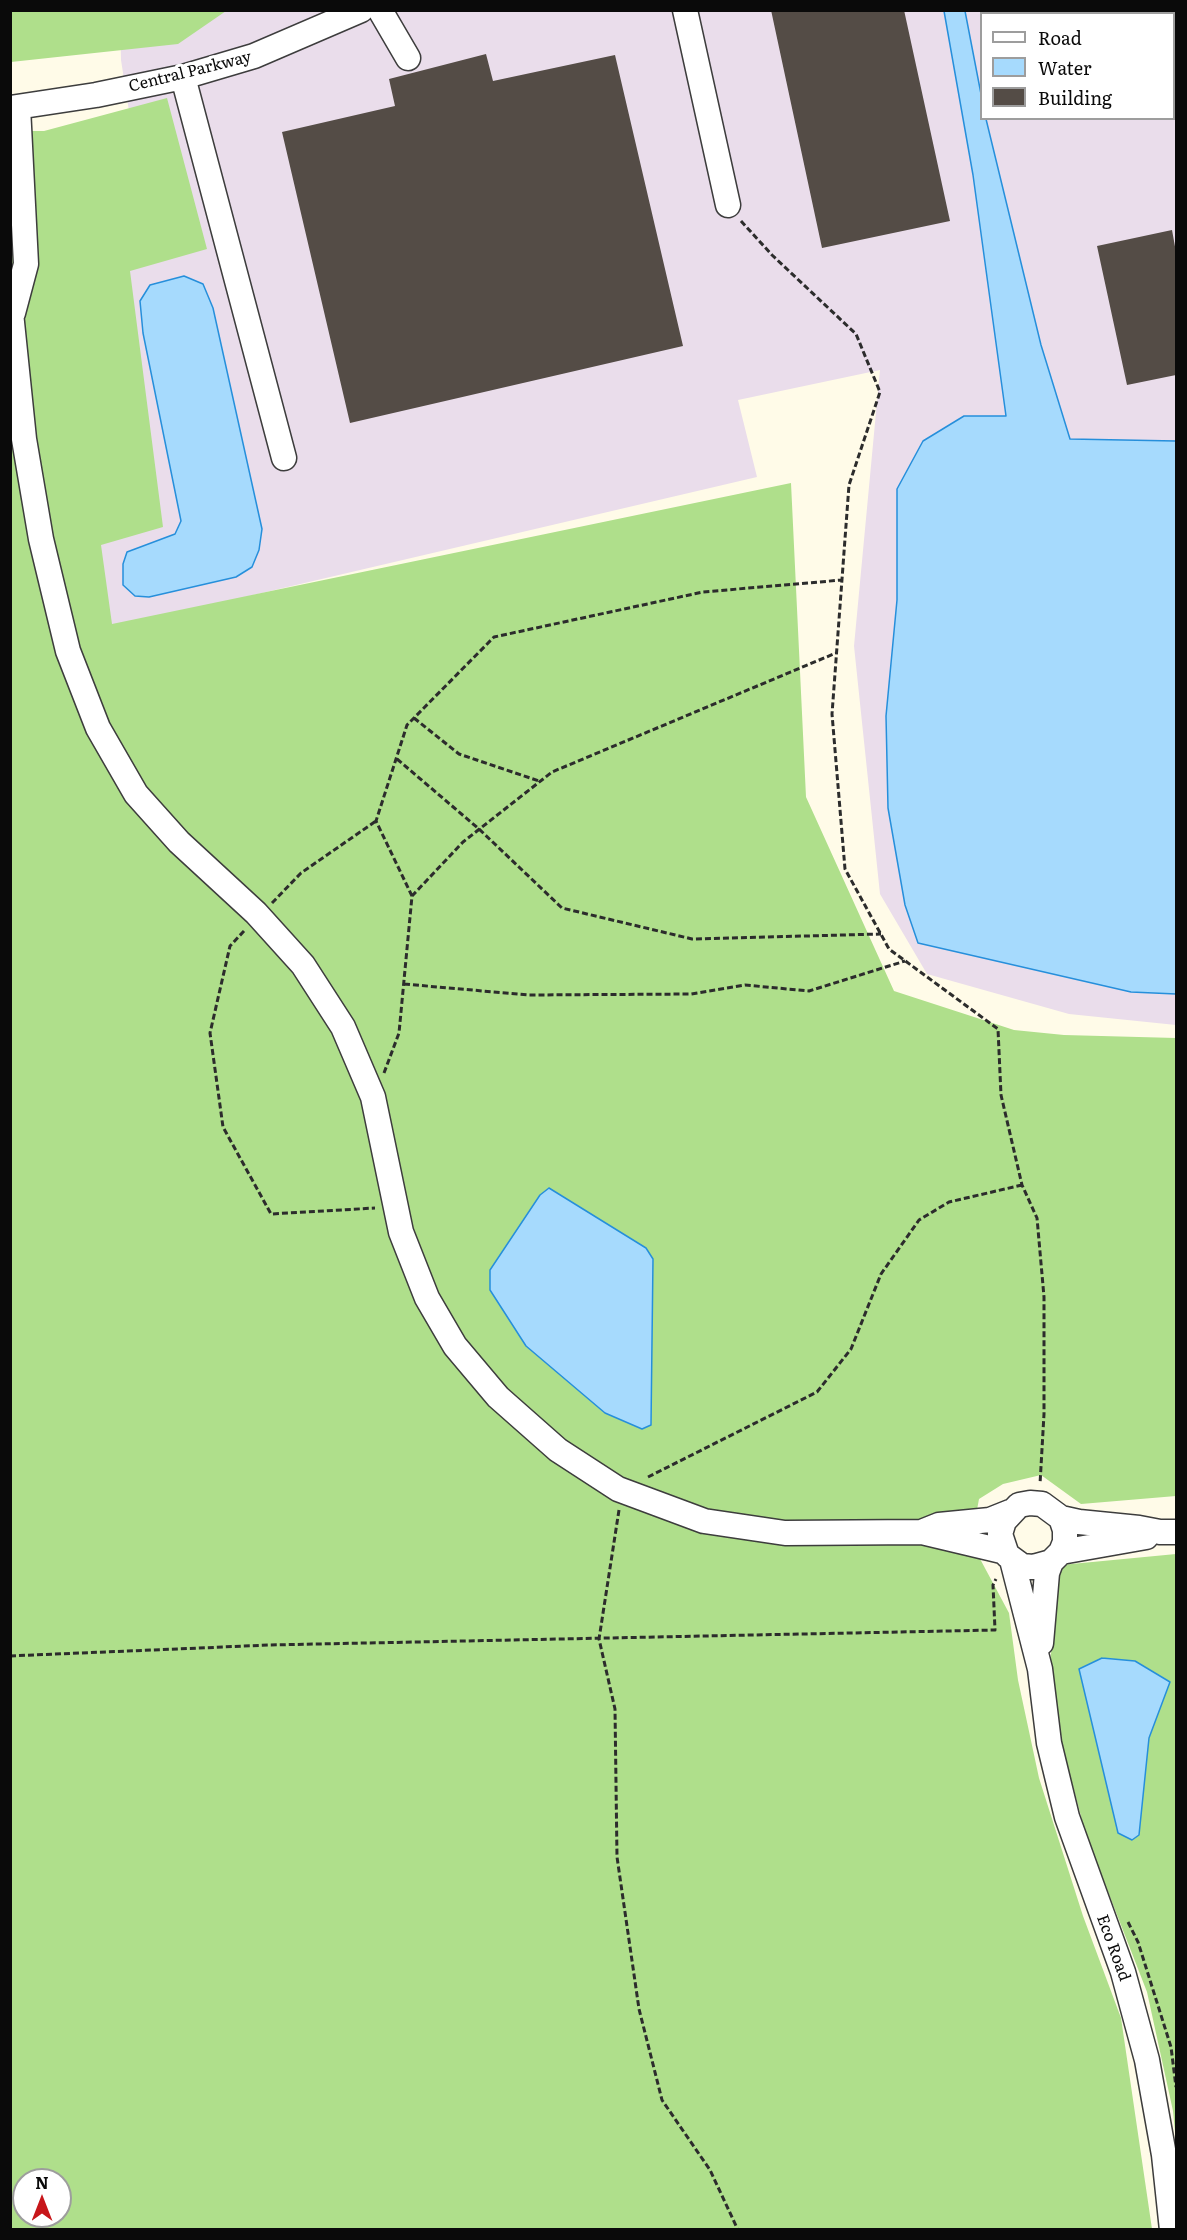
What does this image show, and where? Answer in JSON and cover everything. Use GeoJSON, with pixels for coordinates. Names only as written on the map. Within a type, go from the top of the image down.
{"type":"FeatureCollection","features":[{"type":"Feature","properties":{"kind":"street","name":"Central Parkway"},"geometry":{"type":"LineString","coordinates":[[14,108],[96,95],[183,76],[254,56],[361,10]]}},
{"type":"Feature","properties":{"kind":"street"},"geometry":{"type":"LineString","coordinates":[[380,10],[408,58]]}},
{"type":"Feature","properties":{"kind":"street"},"geometry":{"type":"LineString","coordinates":[[685,10],[728,205]]}},
{"type":"Feature","properties":{"kind":"street"},"geometry":{"type":"LineString","coordinates":[[183,76],[284,459]]}},
{"type":"Feature","properties":{"kind":"street"},"geometry":{"type":"LineString","coordinates":[[14,108],[26,264],[12,308],[24,439],[41,539],[68,651],[98,728],[136,794],[179,842],[259,916],[303,965],[343,1027],[373,1097],[401,1232],[427,1298],[455,1346],[498,1397],[550,1443],[622,1491],[704,1521],[784,1533],[922,1532],[1008,1556],[1033,1567],[1056,1557],[1168,1532]]}},
{"type":"Feature","properties":{"kind":"street"},"geometry":{"type":"LineString","coordinates":[[922,1532],[939,1525],[990,1520],[1010,1512],[1019,1505],[1038,1503],[1050,1508],[1061,1518],[1086,1524],[1168,1532]]}},
{"type":"Feature","properties":{"kind":"street"},"geometry":{"type":"LineString","coordinates":[[1008,1556],[1000,1534],[1010,1512]]}},
{"type":"Feature","properties":{"kind":"street"},"geometry":{"type":"LineString","coordinates":[[1056,1557],[1065,1530],[1061,1518]]}},
{"type":"Feature","properties":{"kind":"street","name":"Eco Road"},"geometry":{"type":"LineString","coordinates":[[1008,1556],[1040,1670],[1049,1743],[1067,1817],[1122,1972],[1147,2060],[1164,2155],[1172,2229]]}},
{"type":"Feature","properties":{"kind":"street","name":"Eco Road"},"geometry":{"type":"LineString","coordinates":[[1040,1670],[1047,1573],[1056,1557]]}},
{"type":"Feature","properties":{"kind":"path"},"geometry":{"type":"LineString","coordinates":[[728,205],[772,255],[856,334],[880,392],[849,485],[836,653],[832,714],[845,869],[889,949],[998,1029],[1001,1095],[1022,1185],[1037,1218],[1044,1297],[1044,1414],[1038,1503]]}},
{"type":"Feature","properties":{"kind":"path"},"geometry":{"type":"LineString","coordinates":[[396,1206],[271,1214],[224,1128],[210,1033],[230,946],[301,873],[376,821],[407,725],[494,637],[703,592],[842,580]]}},
{"type":"Feature","properties":{"kind":"path"},"geometry":{"type":"LineString","coordinates":[[412,896],[463,842],[552,772],[836,653]]}},
{"type":"Feature","properties":{"kind":"path"},"geometry":{"type":"LineString","coordinates":[[414,718],[459,754],[540,782]]}},
{"type":"Feature","properties":{"kind":"path"},"geometry":{"type":"LineString","coordinates":[[396,758],[479,829],[562,908],[692,939],[881,934]]}},
{"type":"Feature","properties":{"kind":"path"},"geometry":{"type":"LineString","coordinates":[[367,1083],[386,1072],[399,1033],[412,896],[376,821]]}},
{"type":"Feature","properties":{"kind":"path"},"geometry":{"type":"LineString","coordinates":[[404,984],[528,995],[691,994],[745,985],[809,991],[905,961]]}},
{"type":"Feature","properties":{"kind":"path"},"geometry":{"type":"LineString","coordinates":[[738,2229],[710,2170],[662,2100],[639,2009],[617,1857],[615,1709],[599,1638],[622,1491],[817,1392],[851,1349],[881,1274],[919,1220],[949,1202],[1022,1185]]}},
{"type":"Feature","properties":{"kind":"path"},"geometry":{"type":"LineString","coordinates":[[10,1656],[270,1645],[995,1630],[993,1585],[1008,1556]]}},
{"type":"Feature","properties":{"kind":"path"},"geometry":{"type":"LineString","coordinates":[[1123,1912],[1138,1942],[1168,2037],[1176,2087]]}},
{"type":"Feature","properties":{"kind":"shaded area"},"geometry":{"type":"Polygon","coordinates":[[[120,11],[1176,11],[1176,1025],[1069,1014],[927,974],[880,894],[854,646],[880,370],[738,400],[757,477],[87,634],[131,124],[121,60],[120,11]]]}},
{"type":"Feature","properties":{"kind":"green space"},"geometry":{"type":"Polygon","coordinates":[[[10,11],[226,11],[178,44],[11,62],[10,11]]]}},
{"type":"Feature","properties":{"kind":"green space"},"geometry":{"type":"Polygon","coordinates":[[[167,98],[207,249],[130,271],[163,527],[101,545],[112,624],[791,483],[806,797],[894,991],[1014,1030],[1064,1035],[1176,1038],[1176,1496],[1081,1504],[1041,1475],[1003,1484],[979,1499],[971,1542],[1009,1613],[1018,1680],[1039,1778],[1083,1916],[1121,2018],[1152,2229],[11,2229],[10,131],[44,131],[167,98]]]}},
{"type":"Feature","properties":{"kind":"green space"},"geometry":{"type":"Polygon","coordinates":[[[1176,1554],[1176,2142],[1173,2111],[1147,1992],[1086,1835],[1062,1745],[1049,1671],[1061,1565],[1176,1554]]]}},
{"type":"Feature","properties":{"kind":"water"},"geometry":{"type":"Polygon","coordinates":[[[944,11],[965,11],[980,89],[980,120],[986,120],[1041,345],[1070,439],[1176,441],[1176,994],[1131,992],[918,943],[905,905],[888,808],[886,716],[897,600],[897,489],[923,441],[964,416],[1006,416],[973,175],[944,11]]]}},
{"type":"Feature","properties":{"kind":"water"},"geometry":{"type":"Polygon","coordinates":[[[184,276],[203,284],[213,308],[262,529],[259,550],[252,567],[236,577],[149,597],[135,596],[123,585],[123,564],[127,552],[175,534],[181,521],[143,333],[140,301],[150,285],[184,276]]]}},
{"type":"Feature","properties":{"kind":"water"},"geometry":{"type":"Polygon","coordinates":[[[549,1188],[646,1248],[653,1259],[651,1425],[642,1429],[605,1413],[526,1346],[490,1290],[490,1270],[540,1195],[549,1188]]]}},
{"type":"Feature","properties":{"kind":"water"},"geometry":{"type":"Polygon","coordinates":[[[1102,1658],[1135,1661],[1170,1682],[1149,1738],[1139,1835],[1132,1840],[1118,1833],[1079,1669],[1102,1658]]]}},
{"type":"Feature","properties":{"kind":"building"},"geometry":{"type":"Polygon","coordinates":[[[771,10],[904,10],[950,221],[822,248],[771,10]]]}},
{"type":"Feature","properties":{"kind":"building"},"geometry":{"type":"Polygon","coordinates":[[[486,54],[493,81],[615,55],[683,346],[350,423],[282,132],[395,106],[389,79],[486,54]]]}},
{"type":"Feature","properties":{"kind":"building"},"geometry":{"type":"Polygon","coordinates":[[[1172,230],[1176,252],[1176,375],[1127,385],[1097,246],[1172,230]]]}}]}
